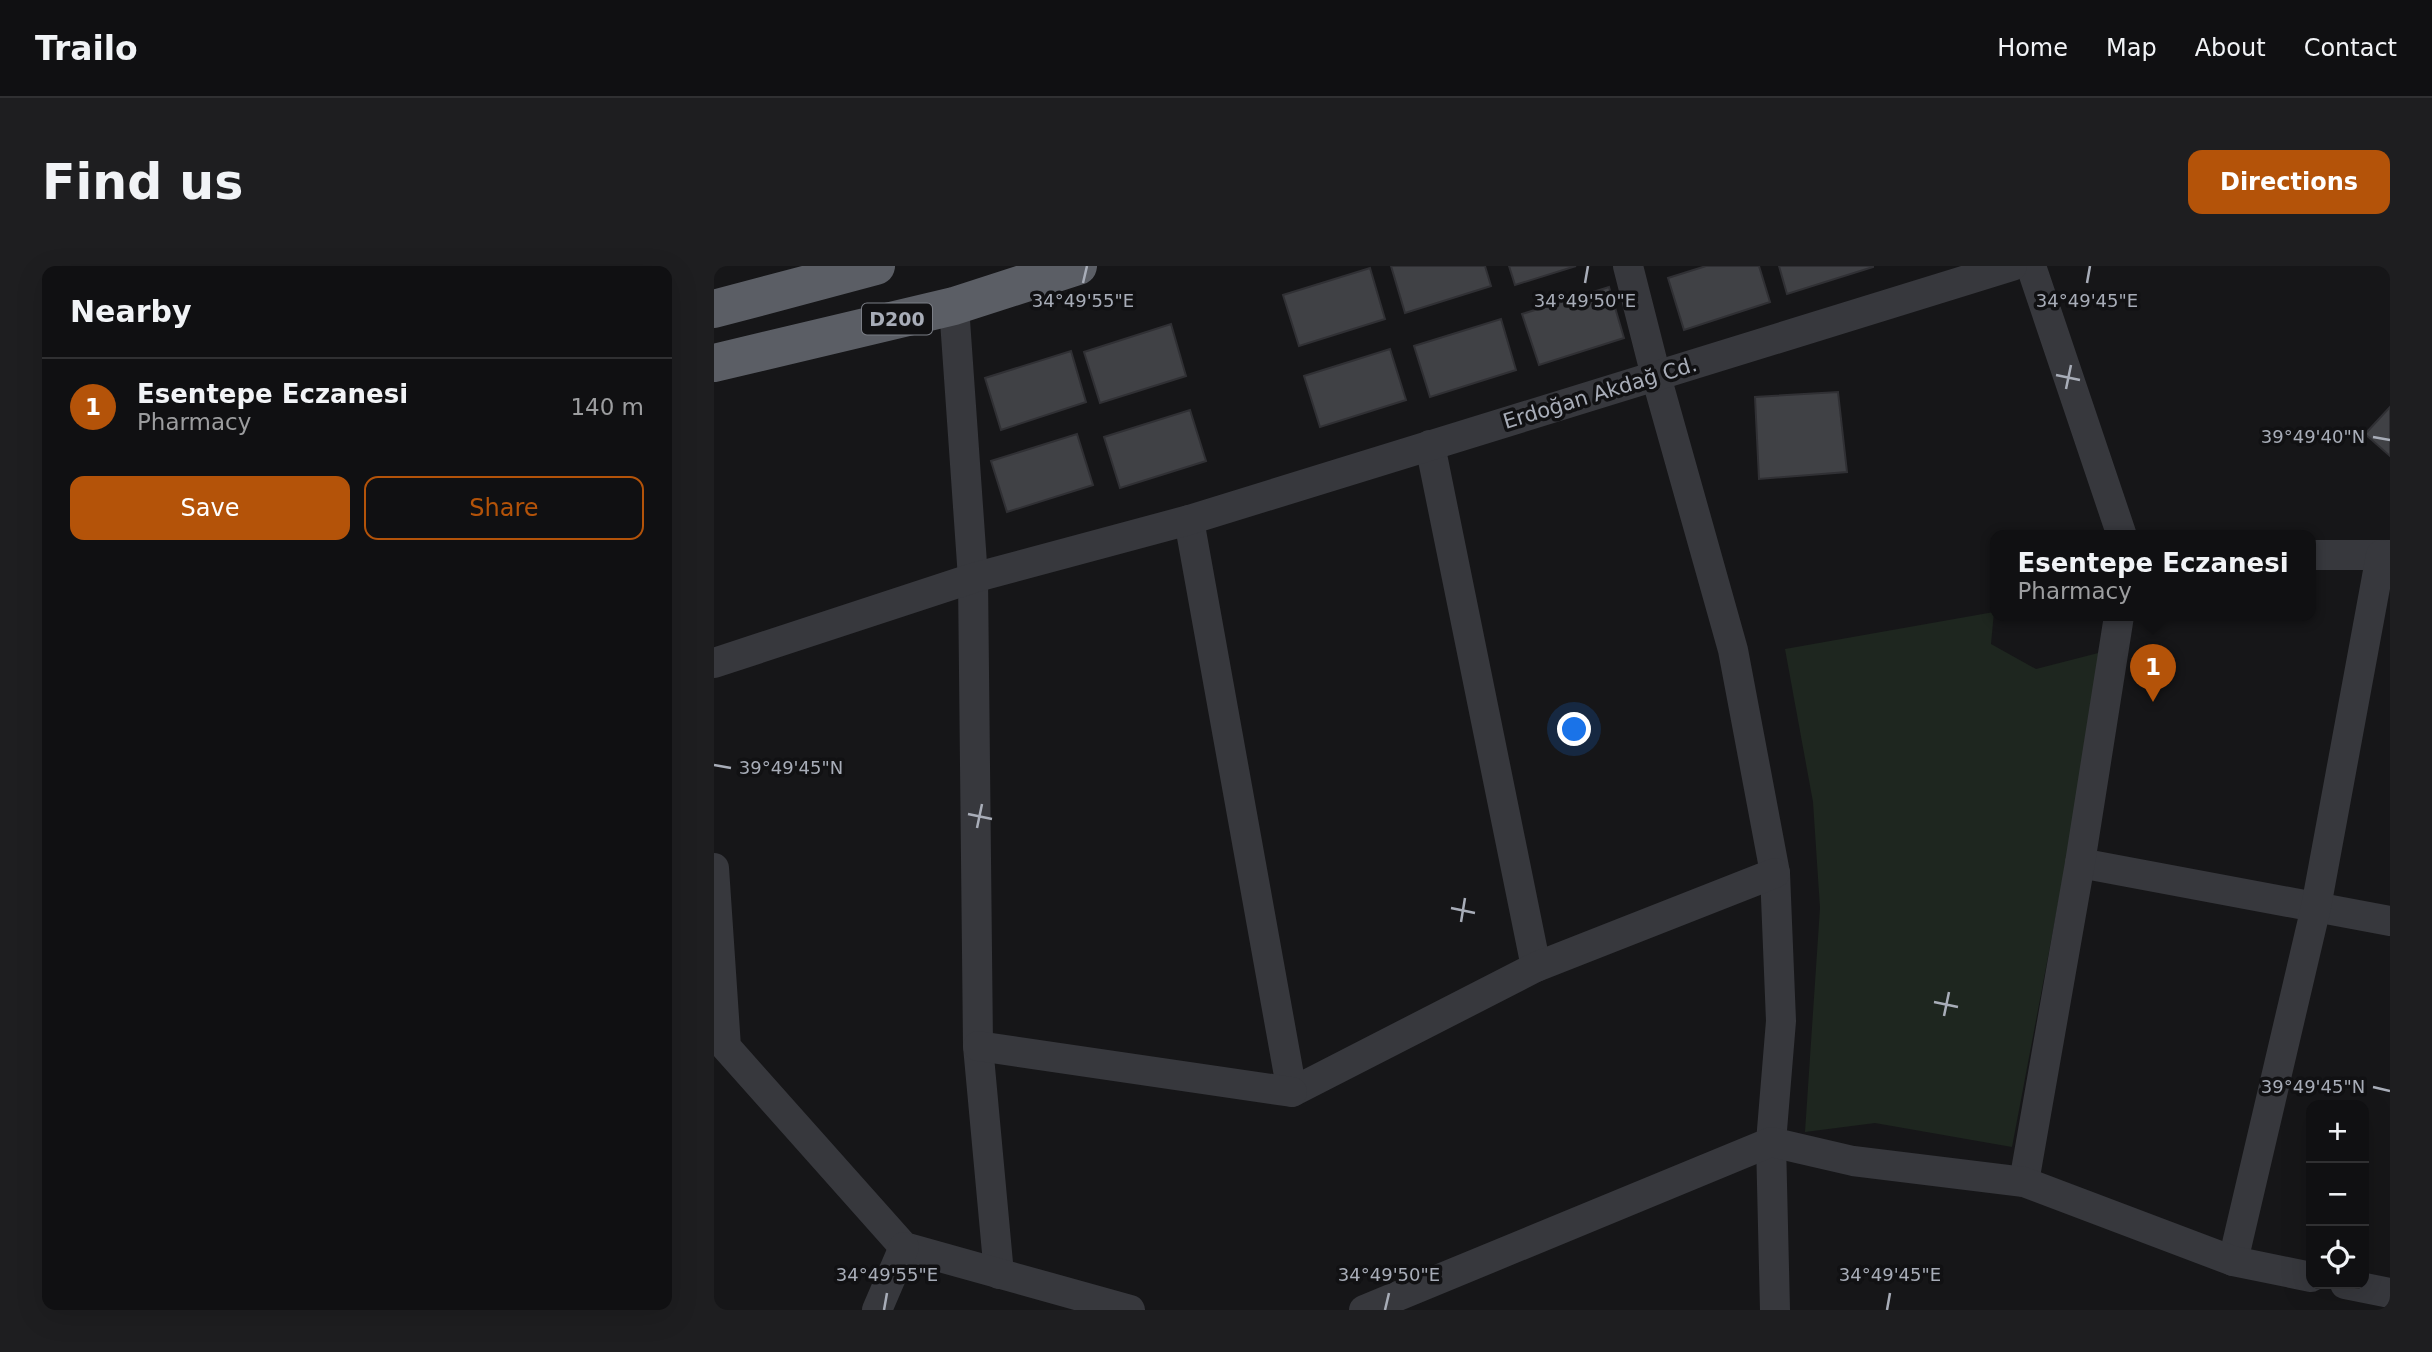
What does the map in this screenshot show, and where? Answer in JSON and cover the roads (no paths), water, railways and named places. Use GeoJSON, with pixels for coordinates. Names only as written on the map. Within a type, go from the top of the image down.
{"type":"FeatureCollection","features":[{"type":"Feature","properties":{"kind":"highway"},"geometry":{"type":"LineString","coordinates":[[714,309],[876,266]]}},
{"type":"Feature","properties":{"kind":"highway","name":"D200"},"geometry":{"type":"LineString","coordinates":[[714,363],[954,306],[1078,266]]}},
{"type":"Feature","properties":{"kind":"street"},"geometry":{"type":"LineString","coordinates":[[1628,266],[1733,650],[1775,873],[1781,1021],[1771,1142],[1775,1310]]}},
{"type":"Feature","properties":{"kind":"street","name":"Erdoğan Akdağ Cd."},"geometry":{"type":"LineString","coordinates":[[714,663],[974,578],[1189,520],[2012,266]]}},
{"type":"Feature","properties":{"kind":"street"},"geometry":{"type":"LineString","coordinates":[[2031,266],[2120,530]]}},
{"type":"Feature","properties":{"kind":"street"},"geometry":{"type":"LineString","coordinates":[[954,306],[974,578],[978,1046],[999,1274]]}},
{"type":"Feature","properties":{"kind":"street"},"geometry":{"type":"LineString","coordinates":[[1430,446],[1536,967]]}},
{"type":"Feature","properties":{"kind":"street"},"geometry":{"type":"LineString","coordinates":[[1189,520],[1292,1092]]}},
{"type":"Feature","properties":{"kind":"street"},"geometry":{"type":"LineString","coordinates":[[2233,1261],[2316,907],[2385,555],[2316,555]]}},
{"type":"Feature","properties":{"kind":"street"},"geometry":{"type":"LineString","coordinates":[[2024,1182],[2080,863],[2118,621]]}},
{"type":"Feature","properties":{"kind":"street"},"geometry":{"type":"LineString","coordinates":[[2080,863],[2390,921]]}},
{"type":"Feature","properties":{"kind":"street"},"geometry":{"type":"LineString","coordinates":[[714,868],[720,1049],[904,1247],[1130,1310]]}},
{"type":"Feature","properties":{"kind":"street"},"geometry":{"type":"LineString","coordinates":[[978,1046],[1292,1092],[1536,967],[1775,873]]}},
{"type":"Feature","properties":{"kind":"street"},"geometry":{"type":"LineString","coordinates":[[1364,1310],[1771,1142],[1853,1161],[2024,1182],[2233,1261],[2306,1276]]}},
{"type":"Feature","properties":{"kind":"street"},"geometry":{"type":"LineString","coordinates":[[877,1310],[904,1247]]}},
{"type":"Feature","properties":{"kind":"street"},"geometry":{"type":"LineString","coordinates":[[2369,1289],[2390,1293]]}},
{"type":"Feature","properties":{"kind":"place","name":"Esentepe Eczanesi"},"geometry":{"type":"Point","coordinates":[2153,702]}}]}
